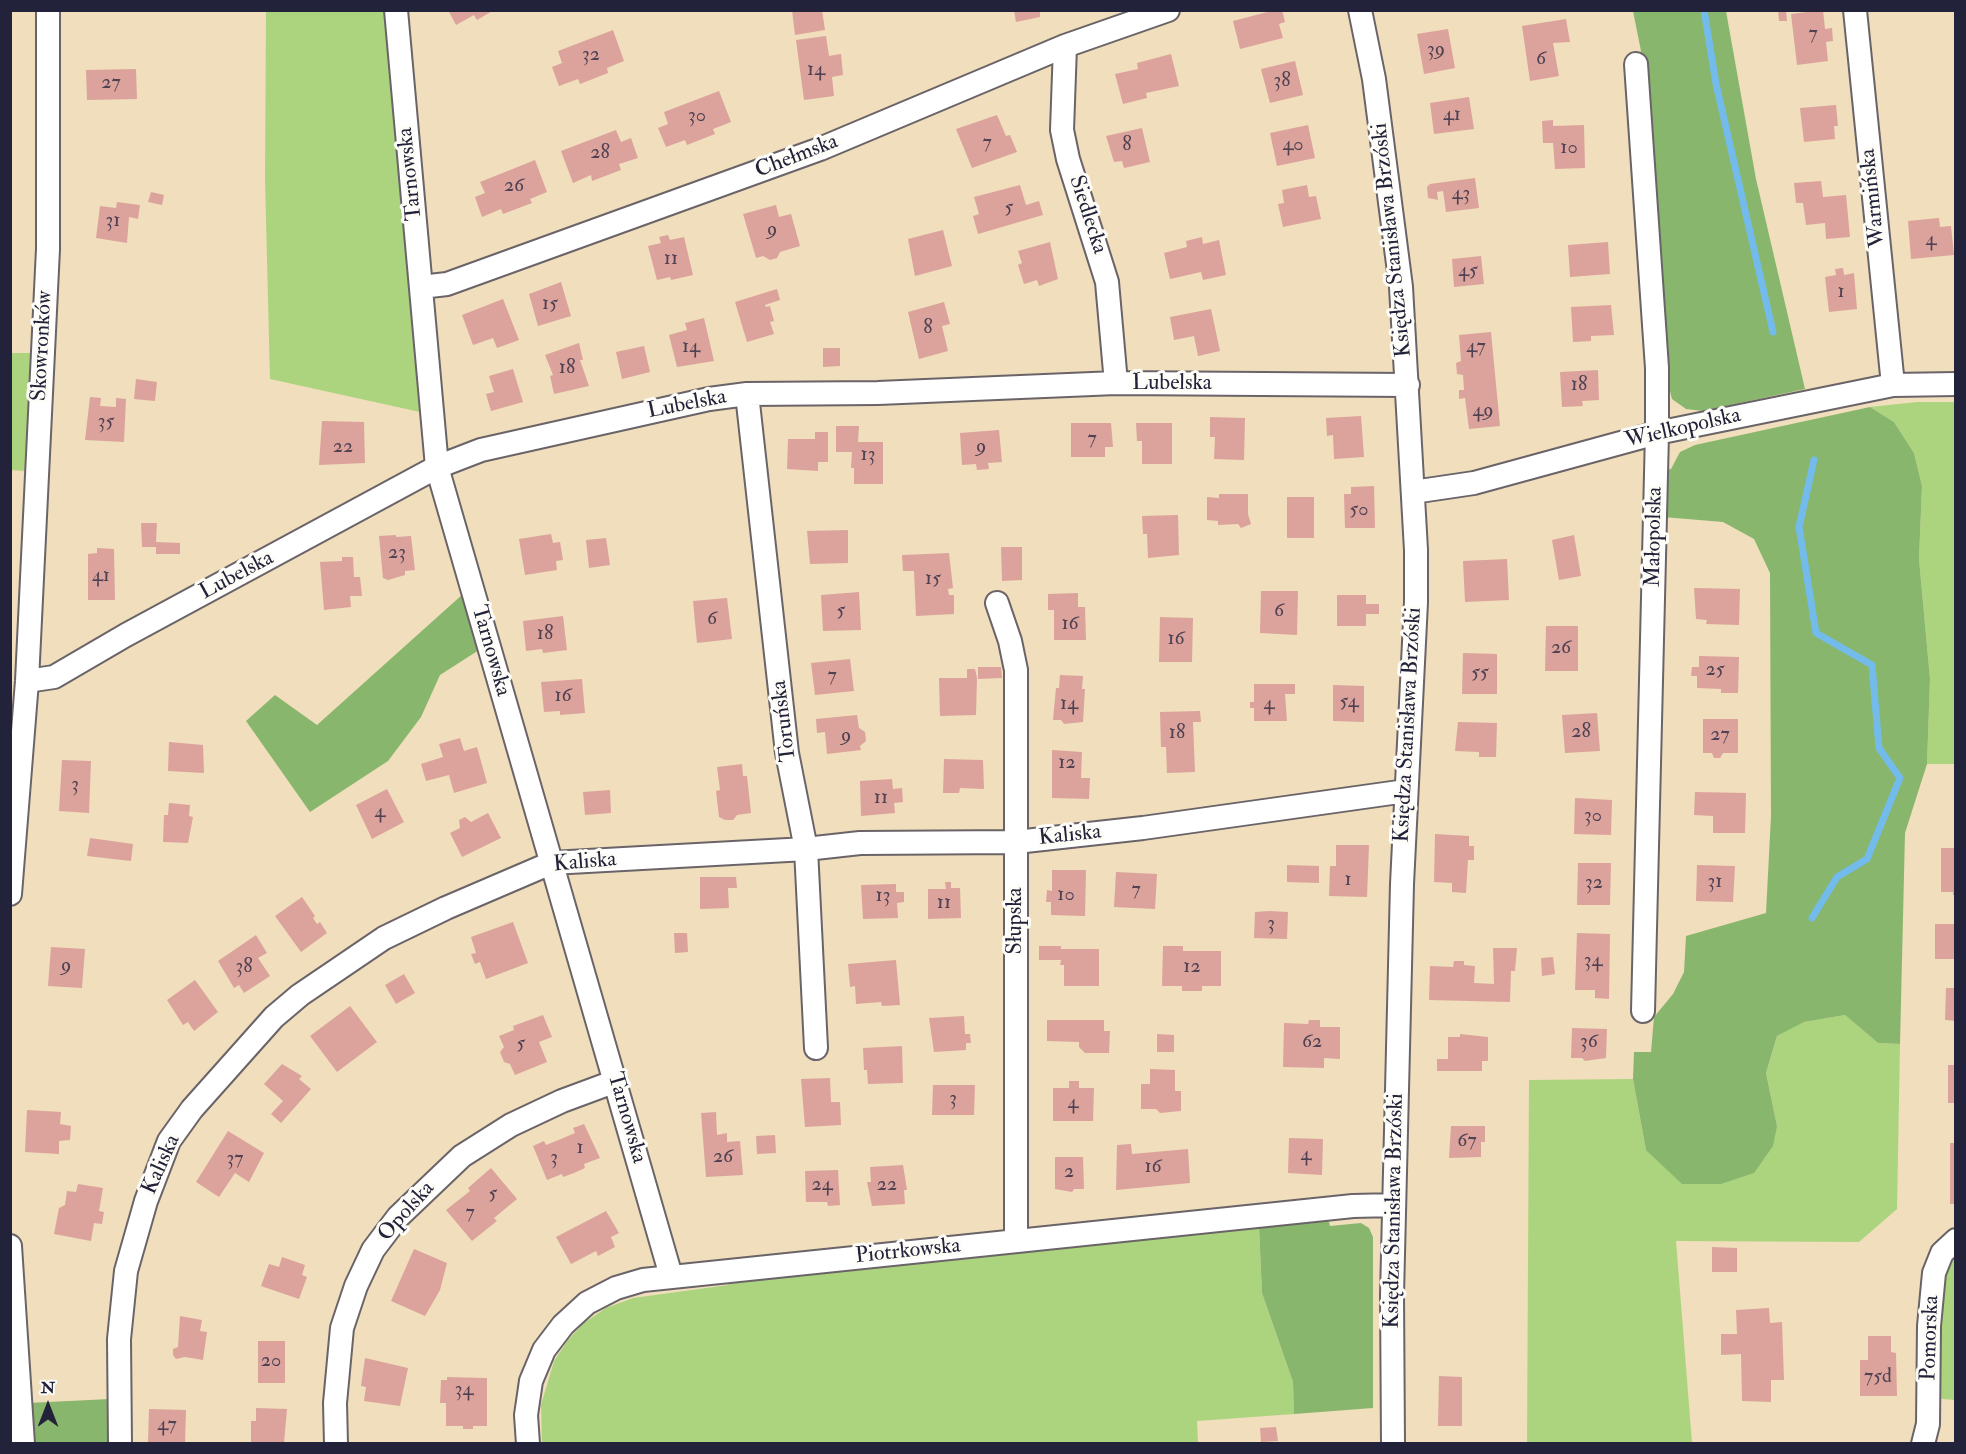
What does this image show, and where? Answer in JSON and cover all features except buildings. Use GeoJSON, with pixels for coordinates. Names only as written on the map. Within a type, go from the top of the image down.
{"type":"FeatureCollection","features":[{"type":"Feature","properties":{"kind":"street","name":"Skowronków"},"geometry":{"type":"LineString","coordinates":[[10,894],[16,752],[27,681],[48,249],[48,10]]}},
{"type":"Feature","properties":{"kind":"street","name":"Tarnowska"},"geometry":{"type":"LineString","coordinates":[[396,10],[437,467],[672,1276]]}},
{"type":"Feature","properties":{"kind":"street","name":"Chełmska"},"geometry":{"type":"LineString","coordinates":[[421,287],[447,284],[820,149],[1065,46],[1168,10]]}},
{"type":"Feature","properties":{"kind":"street","name":"Księdza Stanisława Brzóski"},"geometry":{"type":"LineString","coordinates":[[1360,10],[1374,79],[1392,204],[1408,385],[1416,602],[1406,791],[1394,1205],[1393,1443]]}},
{"type":"Feature","properties":{"kind":"street","name":"Warmińska"},"geometry":{"type":"LineString","coordinates":[[1855,10],[1893,385]]}},
{"type":"Feature","properties":{"kind":"street","name":"Siedlecka"},"geometry":{"type":"LineString","coordinates":[[1065,46],[1062,130],[1068,159],[1107,282],[1116,383]]}},
{"type":"Feature","properties":{"kind":"street","name":"Małopolska"},"geometry":{"type":"LineString","coordinates":[[1636,64],[1656,368],[1657,433],[1643,1011]]}},
{"type":"Feature","properties":{"kind":"street","name":"Lubelska"},"geometry":{"type":"LineString","coordinates":[[27,681],[54,677],[126,635],[437,467],[481,450],[709,399],[747,394],[878,393],[1116,383],[1408,385]]}},
{"type":"Feature","properties":{"kind":"street","name":"Wielkopolska"},"geometry":{"type":"LineString","coordinates":[[1413,492],[1474,483],[1657,433],[1893,385],[1956,384]]}},
{"type":"Feature","properties":{"kind":"street","name":"Toruńska"},"geometry":{"type":"LineString","coordinates":[[747,394],[788,753],[806,849],[816,1048]]}},
{"type":"Feature","properties":{"kind":"street","name":"Słupska"},"geometry":{"type":"LineString","coordinates":[[997,603],[1010,641],[1016,670],[1016,1241]]}},
{"type":"Feature","properties":{"kind":"street","name":"Kaliska"},"geometry":{"type":"LineString","coordinates":[[120,1443],[119,1339],[126,1270],[146,1201],[169,1141],[192,1109],[267,1025],[300,995],[384,938],[446,908],[551,863],[806,849],[871,843],[1016,842],[1143,828],[1406,791]]}},
{"type":"Feature","properties":{"kind":"street","name":"Opolska"},"geometry":{"type":"LineString","coordinates":[[336,1443],[335,1403],[342,1328],[356,1286],[373,1250],[398,1217],[462,1156],[511,1125],[562,1101],[616,1081]]}},
{"type":"Feature","properties":{"kind":"street","name":"Piotrkowska"},"geometry":{"type":"LineString","coordinates":[[528,1443],[526,1415],[531,1381],[544,1350],[563,1325],[587,1303],[616,1288],[643,1280],[1353,1206],[1394,1205]]}},
{"type":"Feature","properties":{"kind":"street","name":"Pomorska"},"geometry":{"type":"LineString","coordinates":[[1923,1443],[1928,1424],[1929,1326],[1934,1273],[1942,1253],[1956,1240]]}},
{"type":"Feature","properties":{"kind":"street"},"geometry":{"type":"LineString","coordinates":[[10,1246],[23,1443]]}},
{"type":"Feature","properties":{"kind":"green space"},"geometry":{"type":"Polygon","coordinates":[[[266,11],[389,11],[420,412],[270,379],[265,179],[266,11]]]}},
{"type":"Feature","properties":{"kind":"green space"},"geometry":{"type":"Polygon","coordinates":[[[1633,11],[1726,11],[1756,179],[1805,389],[1703,411],[1686,409],[1672,399],[1665,372],[1643,61],[1633,11]]]}},
{"type":"Feature","properties":{"kind":"green space"},"geometry":{"type":"Polygon","coordinates":[[[11,353],[32,353],[25,471],[11,470],[11,353]]]}},
{"type":"Feature","properties":{"kind":"green space"},"geometry":{"type":"Polygon","coordinates":[[[1917,402],[1955,402],[1955,764],[1927,764],[1930,679],[1919,559],[1922,486],[1914,453],[1894,422],[1870,407],[1917,402]]]}},
{"type":"Feature","properties":{"kind":"green space"},"geometry":{"type":"Polygon","coordinates":[[[1870,407],[1894,422],[1914,453],[1922,486],[1919,559],[1930,679],[1927,764],[1905,833],[1900,1044],[1878,1043],[1845,1015],[1804,1022],[1777,1036],[1766,1073],[1777,1126],[1773,1146],[1754,1173],[1721,1184],[1682,1184],[1646,1150],[1633,1079],[1634,1052],[1651,1052],[1654,1017],[1673,994],[1684,972],[1686,936],[1766,913],[1771,816],[1770,573],[1754,539],[1723,522],[1663,517],[1665,470],[1671,469],[1680,452],[1695,445],[1870,407]]]}},
{"type":"Feature","properties":{"kind":"green space"},"geometry":{"type":"Polygon","coordinates":[[[463,594],[479,650],[440,675],[421,717],[388,761],[310,812],[246,721],[275,695],[317,725],[463,594]]]}},
{"type":"Feature","properties":{"kind":"green space"},"geometry":{"type":"Polygon","coordinates":[[[1845,1015],[1878,1043],[1900,1044],[1897,1209],[1859,1242],[1676,1241],[1692,1443],[1527,1444],[1529,1080],[1633,1079],[1646,1150],[1777,1126],[1766,1073],[1777,1036],[1803,1022],[1845,1015]]]}},
{"type":"Feature","properties":{"kind":"green space"},"geometry":{"type":"Polygon","coordinates":[[[1328,1218],[1330,1226],[1361,1223],[1369,1228],[1373,1237],[1373,1408],[1294,1414],[1293,1382],[1262,1293],[1259,1226],[1328,1218]]]}},
{"type":"Feature","properties":{"kind":"green space"},"geometry":{"type":"Polygon","coordinates":[[[1259,1226],[1262,1293],[1293,1382],[1294,1414],[1197,1421],[1198,1443],[542,1444],[541,1405],[554,1361],[568,1340],[584,1323],[606,1308],[633,1298],[728,1285],[728,1279],[1259,1226]]]}},
{"type":"Feature","properties":{"kind":"green space"},"geometry":{"type":"Polygon","coordinates":[[[1955,1248],[1955,1400],[1936,1397],[1941,1283],[1955,1248]]]}},
{"type":"Feature","properties":{"kind":"green space"},"geometry":{"type":"Polygon","coordinates":[[[110,1399],[112,1443],[29,1443],[28,1403],[110,1399]]]}},
{"type":"Feature","properties":{"kind":"waterway"},"geometry":{"type":"LineString","coordinates":[[1704,10],[1716,84],[1773,332]]}},
{"type":"Feature","properties":{"kind":"waterway"},"geometry":{"type":"LineString","coordinates":[[1812,918],[1837,877],[1867,859],[1900,778],[1879,748],[1872,665],[1816,633],[1799,527],[1814,460]]}}]}
